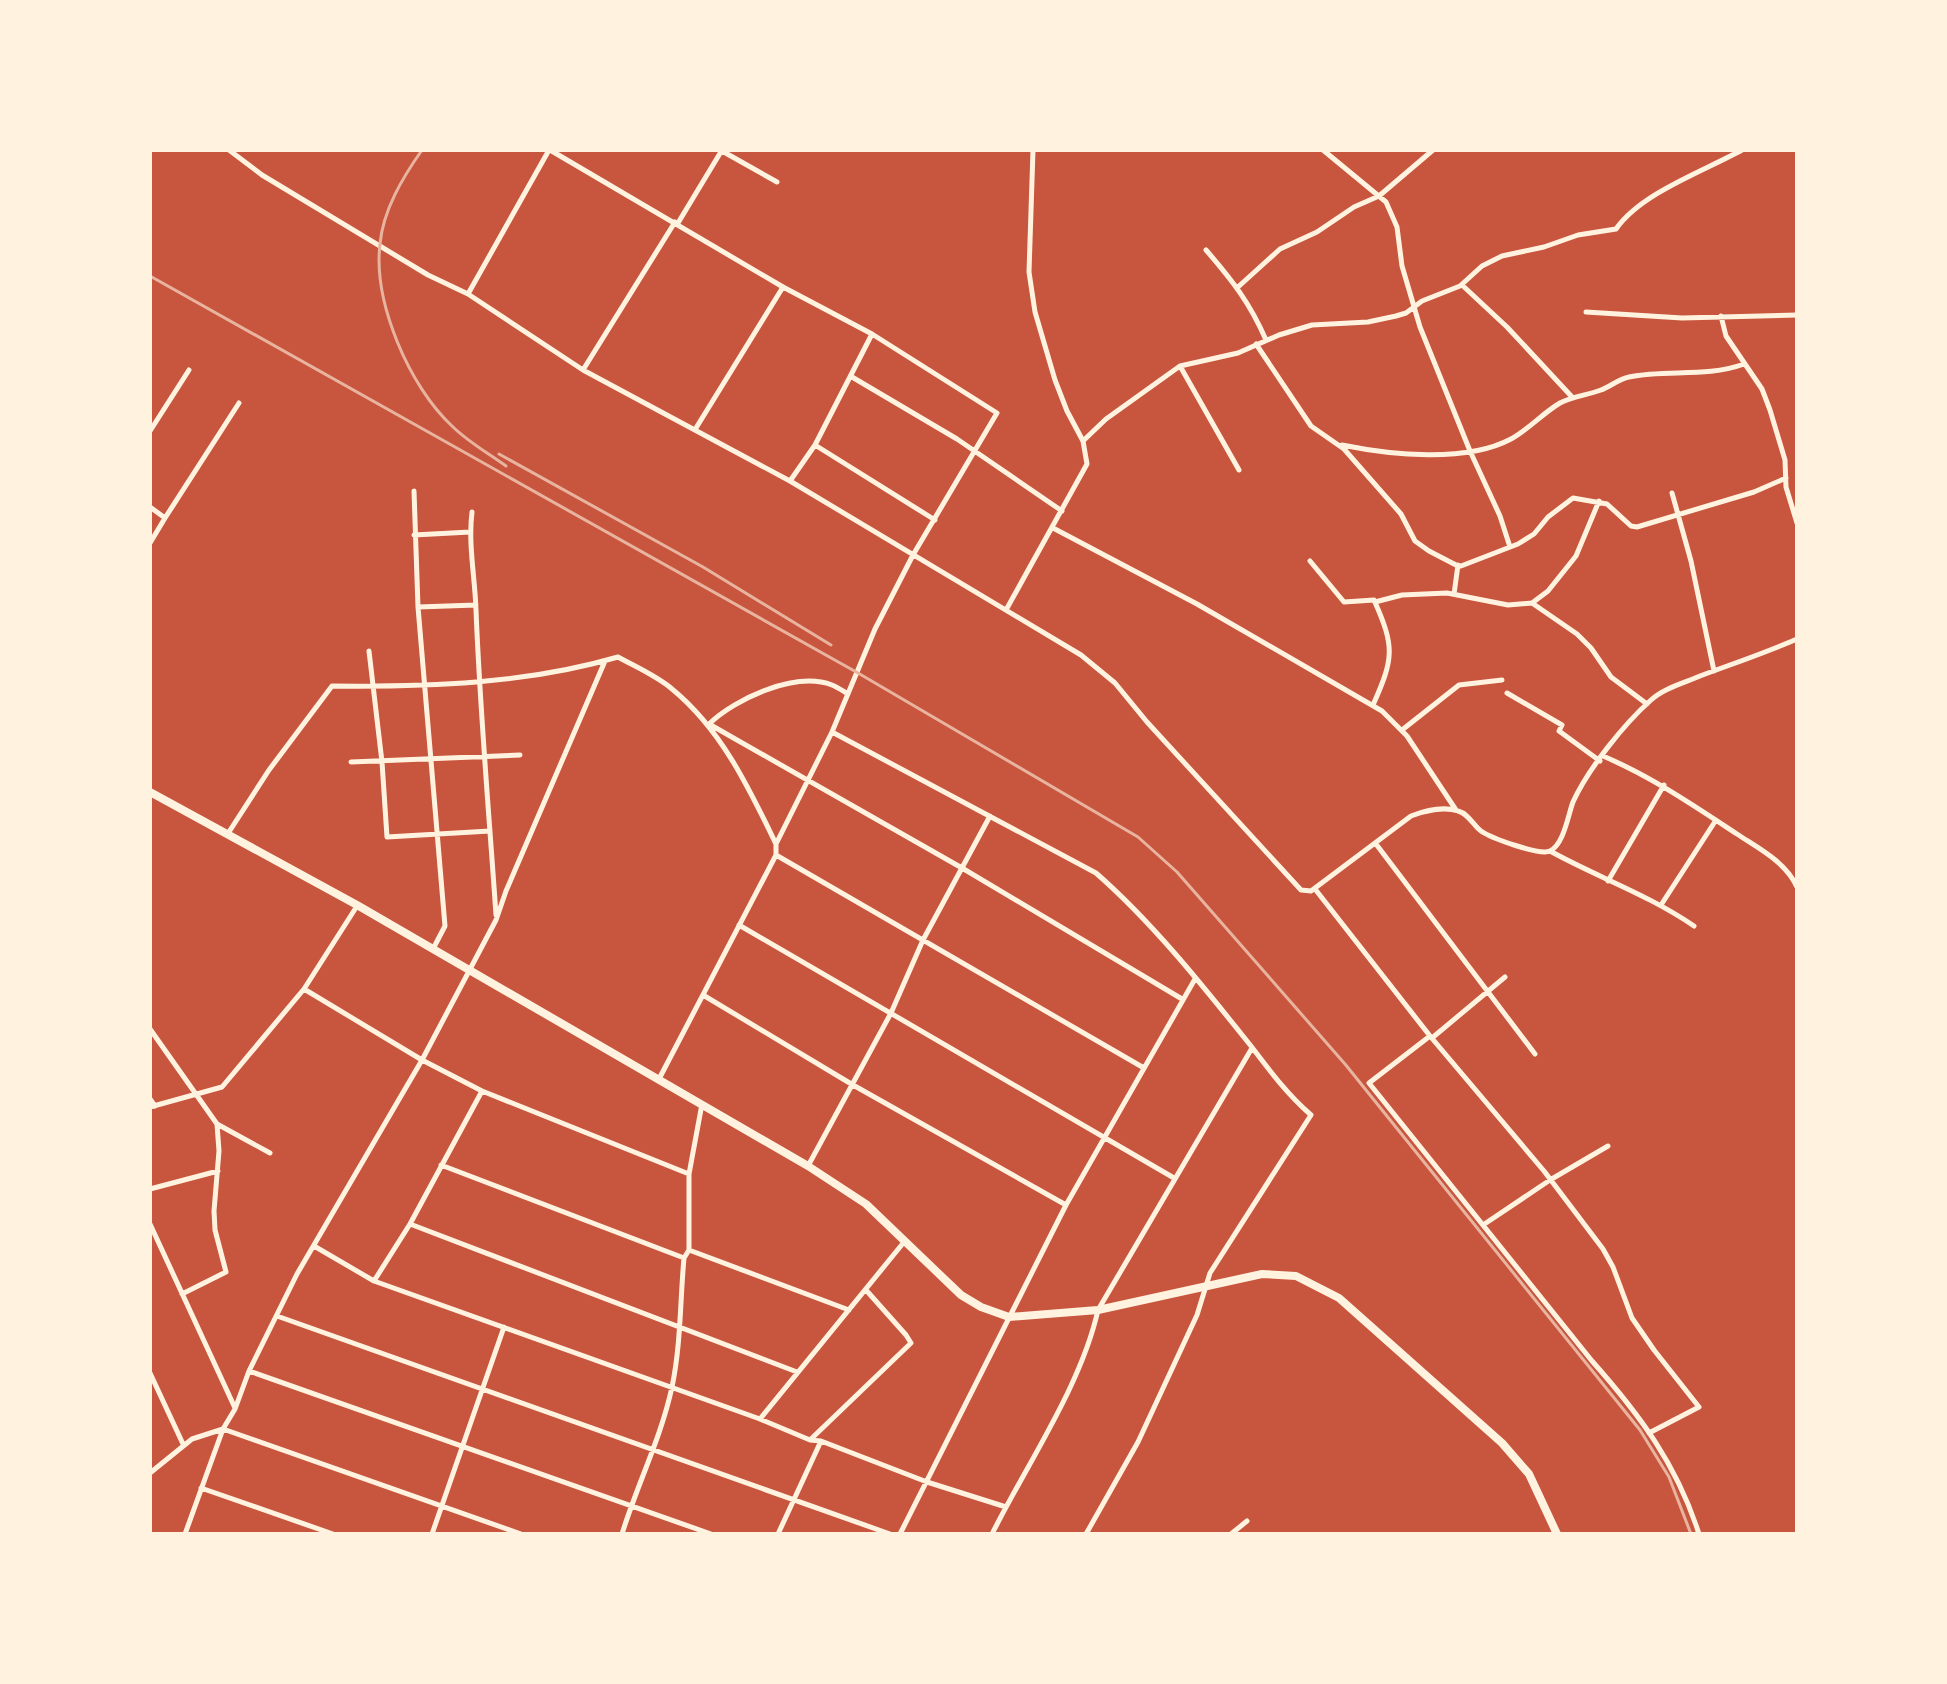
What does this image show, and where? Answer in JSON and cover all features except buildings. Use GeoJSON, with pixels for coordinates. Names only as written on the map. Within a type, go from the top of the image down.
{"type":"FeatureCollection","features":[{"type":"Feature","properties":{"kind":"highway"},"geometry":{"type":"LineString","coordinates":[[150,792],[357,905],[808,1166],[866,1204],[961,1295],[981,1307],[1009,1317],[1098,1310],[1262,1274],[1296,1276],[1339,1298],[1502,1443],[1529,1474],[1557,1534]]}},
{"type":"Feature","properties":{"kind":"street"},"geometry":{"type":"LineString","coordinates":[[229,150],[262,175],[428,275],[468,294],[583,370],[790,481],[1081,655],[1115,683],[1301,890],[1315,889],[1411,816],[1423,811],[1457,811],[1468,816],[1479,830],[1494,838],[1541,852],[1550,851],[1661,905],[1694,926]]}},
{"type":"Feature","properties":{"kind":"street"},"geometry":{"type":"LineString","coordinates":[[468,294],[550,150],[783,287],[872,334],[997,413],[913,555],[875,629],[832,732],[776,844]]}},
{"type":"Feature","properties":{"kind":"street"},"geometry":{"type":"LineString","coordinates":[[583,370],[722,150],[777,182]]}},
{"type":"Feature","properties":{"kind":"street"},"geometry":{"type":"LineString","coordinates":[[1006,610],[1087,464],[1083,441],[1059,390],[1035,312],[1029,272],[1033,150]]}},
{"type":"Feature","properties":{"kind":"street"},"geometry":{"type":"LineString","coordinates":[[1323,150],[1379,196],[1392,211],[1402,266],[1414,306],[1510,547]]}},
{"type":"Feature","properties":{"kind":"street"},"geometry":{"type":"LineString","coordinates":[[1238,287],[1280,249],[1317,232],[1354,207],[1379,196],[1433,150]]}},
{"type":"Feature","properties":{"kind":"street"},"geometry":{"type":"LineString","coordinates":[[1083,441],[1106,419],[1180,366],[1238,353],[1312,325],[1368,322],[1396,316],[1422,301],[1462,285],[1482,266],[1502,256],[1544,247],[1578,235],[1616,229],[1625,215],[1742,150]]}},
{"type":"Feature","properties":{"kind":"street"},"geometry":{"type":"LineString","coordinates":[[1206,250],[1238,287],[1254,311],[1266,340]]}},
{"type":"Feature","properties":{"kind":"street"},"geometry":{"type":"LineString","coordinates":[[1462,285],[1507,327],[1573,398]]}},
{"type":"Feature","properties":{"kind":"street"},"geometry":{"type":"LineString","coordinates":[[696,428],[783,287]]}},
{"type":"Feature","properties":{"kind":"street"},"geometry":{"type":"LineString","coordinates":[[1586,312],[1682,318],[1797,315]]}},
{"type":"Feature","properties":{"kind":"street"},"geometry":{"type":"LineString","coordinates":[[1721,316],[1726,336],[1762,389],[1770,410],[1785,460],[1786,487],[1797,523]]}},
{"type":"Feature","properties":{"kind":"street"},"geometry":{"type":"LineString","coordinates":[[790,481],[815,445],[872,334]]}},
{"type":"Feature","properties":{"kind":"street"},"geometry":{"type":"LineString","coordinates":[[1256,344],[1311,426],[1337,444],[1401,514],[1415,541],[1458,565],[1510,547],[1534,534],[1548,517],[1573,498],[1599,501],[1631,526],[1637,527],[1754,492],[1786,478]]}},
{"type":"Feature","properties":{"kind":"street"},"geometry":{"type":"LineString","coordinates":[[1337,444],[1374,452],[1421,454],[1492,447],[1512,438],[1561,403],[1627,377],[1725,371],[1744,364]]}},
{"type":"Feature","properties":{"kind":"street"},"geometry":{"type":"LineString","coordinates":[[1180,366],[1239,470]]}},
{"type":"Feature","properties":{"kind":"street"},"geometry":{"type":"LineString","coordinates":[[150,431],[189,370]]}},
{"type":"Feature","properties":{"kind":"street"},"geometry":{"type":"LineString","coordinates":[[852,377],[976,452],[1062,511]]}},
{"type":"Feature","properties":{"kind":"street"},"geometry":{"type":"LineString","coordinates":[[150,543],[239,403]]}},
{"type":"Feature","properties":{"kind":"street"},"geometry":{"type":"LineString","coordinates":[[815,445],[935,520]]}},
{"type":"Feature","properties":{"kind":"street"},"geometry":{"type":"LineString","coordinates":[[414,491],[418,607],[445,926],[432,949]]}},
{"type":"Feature","properties":{"kind":"street"},"geometry":{"type":"LineString","coordinates":[[1672,493],[1691,561],[1714,671]]}},
{"type":"Feature","properties":{"kind":"street"},"geometry":{"type":"LineString","coordinates":[[1310,561],[1344,602],[1375,602],[1402,595],[1454,594],[1508,605],[1532,603],[1548,591],[1576,556],[1599,501]]}},
{"type":"Feature","properties":{"kind":"street"},"geometry":{"type":"LineString","coordinates":[[150,507],[165,518]]}},
{"type":"Feature","properties":{"kind":"street"},"geometry":{"type":"LineString","coordinates":[[472,512],[470,532],[478,681],[496,920]]}},
{"type":"Feature","properties":{"kind":"street"},"geometry":{"type":"LineString","coordinates":[[1053,528],[1197,604],[1373,705],[1395,721],[1457,811]]}},
{"type":"Feature","properties":{"kind":"street"},"geometry":{"type":"LineString","coordinates":[[414,535],[470,532]]}},
{"type":"Feature","properties":{"kind":"street"},"geometry":{"type":"LineString","coordinates":[[1454,594],[1458,565]]}},
{"type":"Feature","properties":{"kind":"street"},"geometry":{"type":"LineString","coordinates":[[1373,705],[1387,671],[1391,651],[1375,602]]}},
{"type":"Feature","properties":{"kind":"street"},"geometry":{"type":"LineString","coordinates":[[1532,603],[1577,634],[1611,677],[1647,704]]}},
{"type":"Feature","properties":{"kind":"street"},"geometry":{"type":"LineString","coordinates":[[418,607],[476,605]]}},
{"type":"Feature","properties":{"kind":"street"},"geometry":{"type":"LineString","coordinates":[[1550,851],[1557,844],[1574,800],[1602,758],[1654,697],[1679,684],[1797,639]]}},
{"type":"Feature","properties":{"kind":"street"},"geometry":{"type":"LineString","coordinates":[[369,651],[387,837],[490,831]]}},
{"type":"Feature","properties":{"kind":"street"},"geometry":{"type":"LineString","coordinates":[[227,835],[269,770],[332,686],[373,687],[517,679],[618,657],[671,687],[709,724],[962,868],[1182,999]]}},
{"type":"Feature","properties":{"kind":"street"},"geometry":{"type":"LineString","coordinates":[[185,1534],[223,1429],[297,1274],[422,1060],[496,920],[605,661]]}},
{"type":"Feature","properties":{"kind":"street"},"geometry":{"type":"LineString","coordinates":[[1402,730],[1452,689],[1466,683],[1502,680]]}},
{"type":"Feature","properties":{"kind":"street"},"geometry":{"type":"LineString","coordinates":[[709,724],[738,702],[780,687],[805,682],[830,684],[848,694]]}},
{"type":"Feature","properties":{"kind":"street"},"geometry":{"type":"LineString","coordinates":[[1507,693],[1562,725],[1559,731],[1602,758],[1664,785],[1762,850],[1794,879],[1797,887]]}},
{"type":"Feature","properties":{"kind":"street"},"geometry":{"type":"LineString","coordinates":[[658,1080],[776,855],[776,844],[752,795],[709,724]]}},
{"type":"Feature","properties":{"kind":"street"},"geometry":{"type":"LineString","coordinates":[[832,732],[1096,873],[1123,897],[1195,979],[1285,1092],[1311,1115],[1210,1273],[1207,1288],[1138,1442],[1086,1534]]}},
{"type":"Feature","properties":{"kind":"street"},"geometry":{"type":"LineString","coordinates":[[351,762],[520,755]]}},
{"type":"Feature","properties":{"kind":"street"},"geometry":{"type":"LineString","coordinates":[[1608,881],[1664,785]]}},
{"type":"Feature","properties":{"kind":"street"},"geometry":{"type":"LineString","coordinates":[[808,1166],[891,1013],[923,940],[990,816]]}},
{"type":"Feature","properties":{"kind":"street"},"geometry":{"type":"LineString","coordinates":[[1661,905],[1716,820]]}},
{"type":"Feature","properties":{"kind":"street"},"geometry":{"type":"LineString","coordinates":[[1376,844],[1535,1054]]}},
{"type":"Feature","properties":{"kind":"street"},"geometry":{"type":"LineString","coordinates":[[776,855],[1144,1068]]}},
{"type":"Feature","properties":{"kind":"street"},"geometry":{"type":"LineString","coordinates":[[1315,889],[1603,1249],[1632,1318],[1699,1407],[1649,1433]]}},
{"type":"Feature","properties":{"kind":"street"},"geometry":{"type":"LineString","coordinates":[[150,1099],[152,1106],[222,1087],[304,989],[357,905]]}},
{"type":"Feature","properties":{"kind":"street"},"geometry":{"type":"LineString","coordinates":[[739,925],[1174,1178]]}},
{"type":"Feature","properties":{"kind":"street"},"geometry":{"type":"LineString","coordinates":[[1505,977],[1369,1083],[1624,1397],[1683,1487],[1699,1534]]}},
{"type":"Feature","properties":{"kind":"street"},"geometry":{"type":"LineString","coordinates":[[900,1534],[1066,1205],[1195,979]]}},
{"type":"Feature","properties":{"kind":"street"},"geometry":{"type":"LineString","coordinates":[[304,989],[422,1060],[482,1091],[689,1174]]}},
{"type":"Feature","properties":{"kind":"street"},"geometry":{"type":"LineString","coordinates":[[703,995],[853,1085],[1066,1205]]}},
{"type":"Feature","properties":{"kind":"street"},"geometry":{"type":"LineString","coordinates":[[150,1029],[217,1124],[270,1153]]}},
{"type":"Feature","properties":{"kind":"street"},"geometry":{"type":"LineString","coordinates":[[992,1534],[1069,1387],[1092,1335],[1098,1310],[1252,1048]]}},
{"type":"Feature","properties":{"kind":"street"},"geometry":{"type":"LineString","coordinates":[[374,1281],[410,1224],[482,1091]]}},
{"type":"Feature","properties":{"kind":"street"},"geometry":{"type":"LineString","coordinates":[[622,1534],[672,1387],[681,1328],[684,1258],[689,1250],[689,1174],[702,1104]]}},
{"type":"Feature","properties":{"kind":"street"},"geometry":{"type":"LineString","coordinates":[[182,1294],[226,1272],[215,1230],[217,1124]]}},
{"type":"Feature","properties":{"kind":"street"},"geometry":{"type":"LineString","coordinates":[[1483,1225],[1608,1146]]}},
{"type":"Feature","properties":{"kind":"street"},"geometry":{"type":"LineString","coordinates":[[441,1165],[684,1258]]}},
{"type":"Feature","properties":{"kind":"street"},"geometry":{"type":"LineString","coordinates":[[150,1189],[218,1171]]}},
{"type":"Feature","properties":{"kind":"street"},"geometry":{"type":"LineString","coordinates":[[150,1224],[235,1409]]}},
{"type":"Feature","properties":{"kind":"street"},"geometry":{"type":"LineString","coordinates":[[410,1224],[797,1372]]}},
{"type":"Feature","properties":{"kind":"street"},"geometry":{"type":"LineString","coordinates":[[760,1419],[904,1242]]}},
{"type":"Feature","properties":{"kind":"street"},"geometry":{"type":"LineString","coordinates":[[314,1246],[374,1281],[927,1482],[1006,1507]]}},
{"type":"Feature","properties":{"kind":"street"},"geometry":{"type":"LineString","coordinates":[[689,1250],[849,1310]]}},
{"type":"Feature","properties":{"kind":"street"},"geometry":{"type":"LineString","coordinates":[[810,1440],[911,1343],[866,1290]]}},
{"type":"Feature","properties":{"kind":"street"},"geometry":{"type":"LineString","coordinates":[[277,1316],[890,1534]]}},
{"type":"Feature","properties":{"kind":"street"},"geometry":{"type":"LineString","coordinates":[[432,1534],[504,1327]]}},
{"type":"Feature","properties":{"kind":"street"},"geometry":{"type":"LineString","coordinates":[[249,1371],[711,1534]]}},
{"type":"Feature","properties":{"kind":"street"},"geometry":{"type":"LineString","coordinates":[[150,1373],[183,1444]]}},
{"type":"Feature","properties":{"kind":"street"},"geometry":{"type":"LineString","coordinates":[[150,1473],[183,1444],[223,1429],[521,1534]]}},
{"type":"Feature","properties":{"kind":"street"},"geometry":{"type":"LineString","coordinates":[[778,1534],[821,1441]]}},
{"type":"Feature","properties":{"kind":"street"},"geometry":{"type":"LineString","coordinates":[[201,1488],[333,1534]]}},
{"type":"Feature","properties":{"kind":"street"},"geometry":{"type":"LineString","coordinates":[[1231,1534],[1247,1521]]}},
{"type":"Feature","properties":{"kind":"railway"},"geometry":{"type":"LineString","coordinates":[[422,150],[395,194],[382,231],[379,267],[388,317],[408,366],[436,409],[465,437],[506,466]]}},
{"type":"Feature","properties":{"kind":"railway"},"geometry":{"type":"LineString","coordinates":[[150,276],[858,673],[1138,837],[1177,872],[1345,1064],[1640,1430],[1669,1477],[1691,1534]]}},
{"type":"Feature","properties":{"kind":"railway"},"geometry":{"type":"LineString","coordinates":[[499,454],[703,567],[831,645]]}}]}
